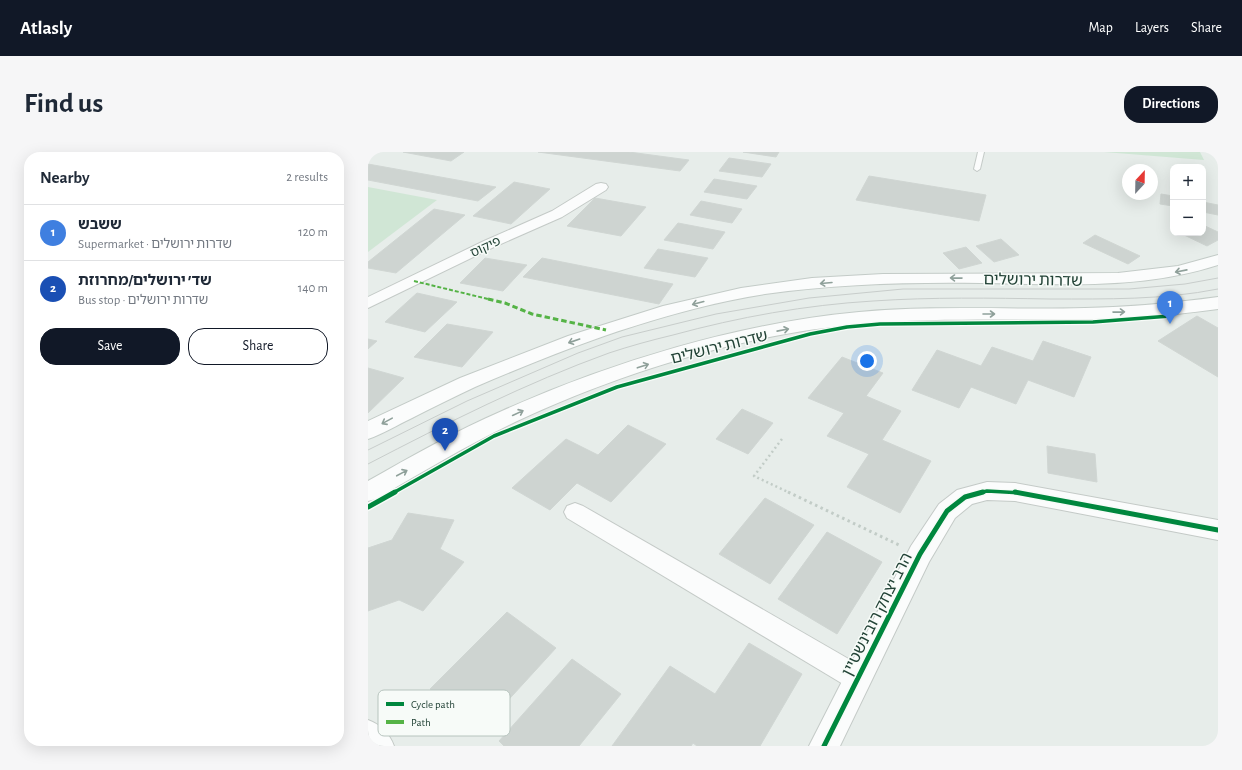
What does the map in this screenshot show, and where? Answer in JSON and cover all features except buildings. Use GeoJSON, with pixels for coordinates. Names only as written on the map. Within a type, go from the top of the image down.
{"type":"FeatureCollection","features":[{"type":"Feature","properties":{"kind":"main road","name":"שדרות ירושלים"},"geometry":{"type":"LineString","coordinates":[[368,431],[406,410],[476,378],[606,330],[718,298],[775,288],[855,280],[908,278],[1129,278],[1184,271],[1218,260]]}},
{"type":"Feature","properties":{"kind":"main road","name":"שדרות ירושלים"},"geometry":{"type":"LineString","coordinates":[[368,492],[489,427],[553,397],[606,378],[726,342],[811,324],[859,318],[908,315],[1137,312],[1213,305]]}},
{"type":"Feature","properties":{"kind":"main road","name":"הרב יצחק רובינשטיין"},"geometry":{"type":"LineString","coordinates":[[824,746],[920,554],[948,511],[965,497],[988,491],[1015,492],[1218,530]]}},
{"type":"Feature","properties":{"kind":"main road"},"geometry":{"type":"LineString","coordinates":[[368,735],[379,746]]}},
{"type":"Feature","properties":{"kind":"street","name":"פיקוס"},"geometry":{"type":"LineString","coordinates":[[368,303],[489,244],[557,214],[601,187]]}},
{"type":"Feature","properties":{"kind":"street","name":"הרב יצחק רובינשטיין"},"geometry":{"type":"LineString","coordinates":[[575,512],[857,678]]}},
{"type":"Feature","properties":{"kind":"lane"},"geometry":{"type":"LineString","coordinates":[[977,169],[981,152]]}},
{"type":"Feature","properties":{"kind":"path"},"geometry":{"type":"LineString","coordinates":[[782,439],[754,476],[920,554]]}},
{"type":"Feature","properties":{"kind":"green space"},"geometry":{"type":"Polygon","coordinates":[[[1104,152],[1200,152],[1204,160],[1104,152]]]}},
{"type":"Feature","properties":{"kind":"green space"},"geometry":{"type":"Polygon","coordinates":[[[368,187],[437,200],[368,252],[368,187]]]}},
{"type":"Feature","properties":{"kind":"tram line"},"geometry":{"type":"LineString","coordinates":[[368,450],[467,401],[578,353],[622,337],[716,314],[809,298],[903,289],[1129,289],[1185,284],[1218,278]]}},
{"type":"Feature","properties":{"kind":"tram line"},"geometry":{"type":"LineString","coordinates":[[368,464],[517,390],[609,353],[641,343],[748,317],[823,305],[873,301],[939,298],[1114,299],[1177,295],[1218,289]]}},
{"type":"Feature","properties":{"kind":"marked path"},"geometry":{"type":"LineString","coordinates":[[414,281],[505,303],[532,314],[606,330]]}},
{"type":"Feature","properties":{"kind":"cycle path"},"geometry":{"type":"LineString","coordinates":[[368,507],[494,436],[617,387],[810,334],[847,327],[880,324],[1093,322],[1170,316]]}},
{"type":"Feature","properties":{"kind":"cycle path"},"geometry":{"type":"LineString","coordinates":[[824,746],[920,554],[947,511],[965,497],[987,491],[1015,492],[1218,530]]}},
{"type":"Feature","properties":{"kind":"place","name":"ששבש"},"geometry":{"type":"Point","coordinates":[1170,324]}},
{"type":"Feature","properties":{"kind":"place","name":"שד׳ ירושלים/מחרוזת"},"geometry":{"type":"Point","coordinates":[445,451]}}]}
